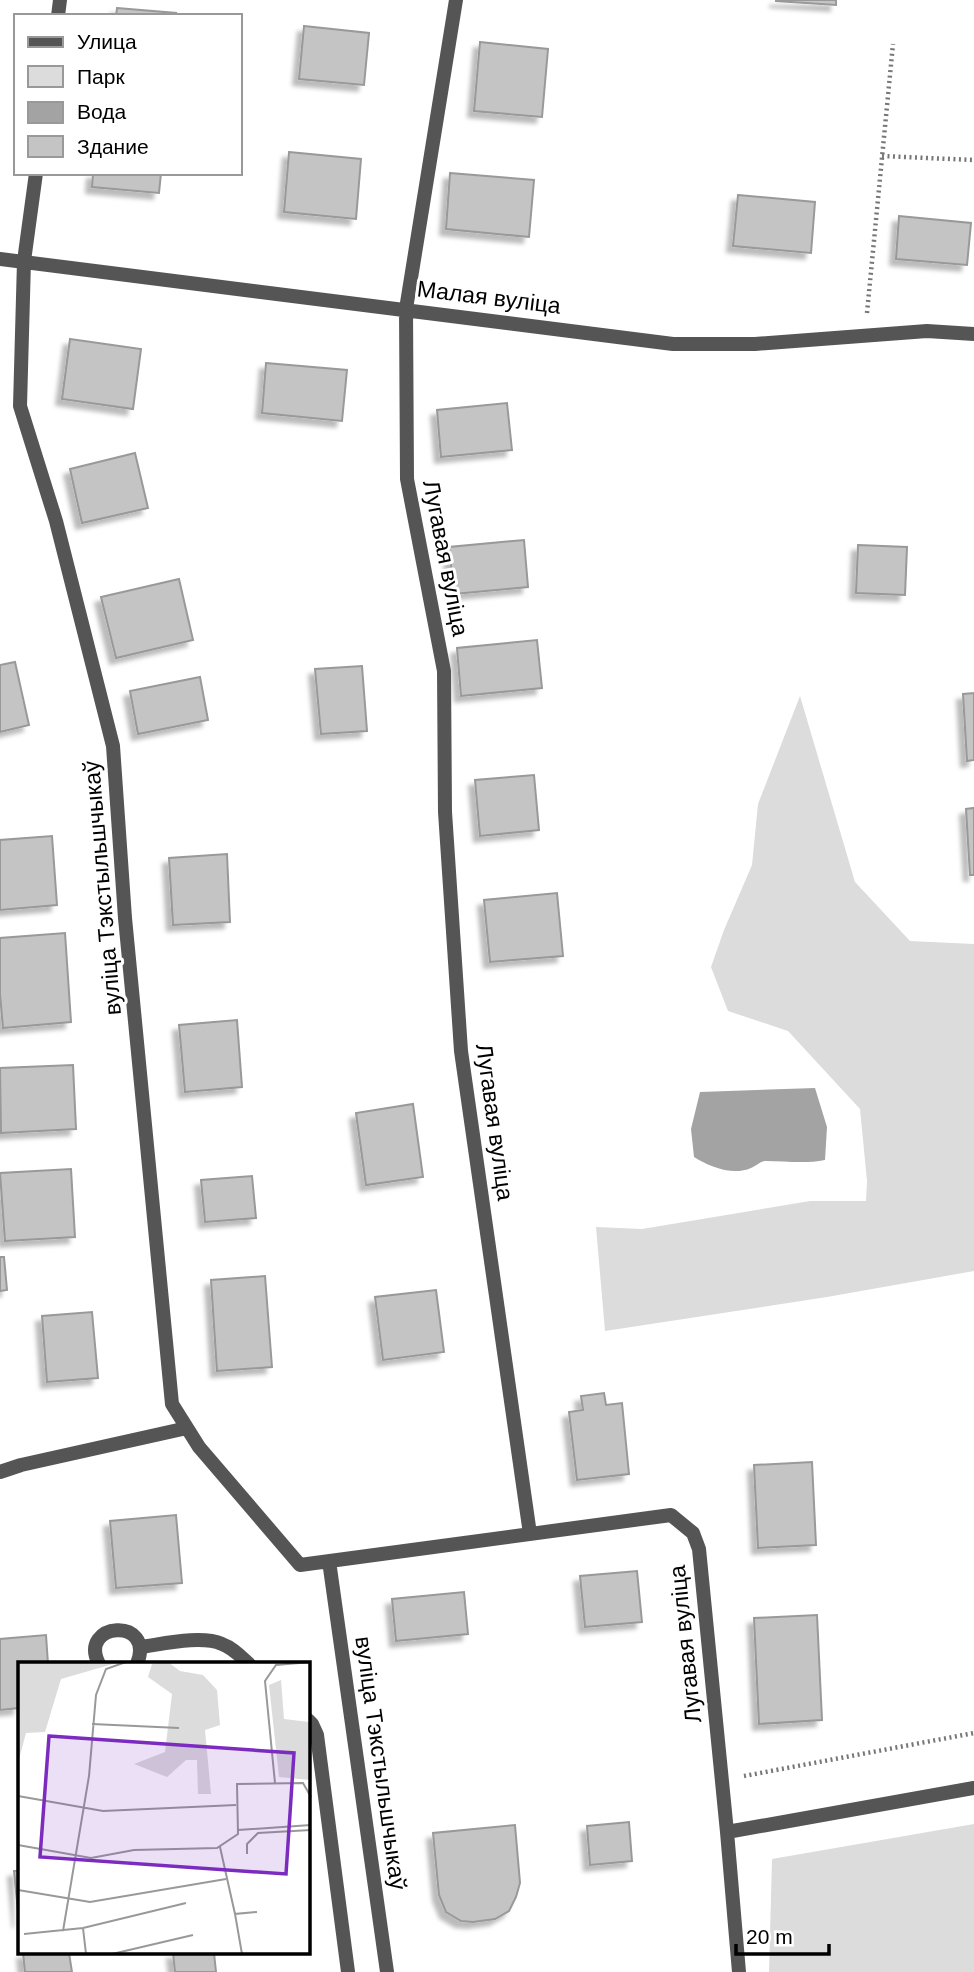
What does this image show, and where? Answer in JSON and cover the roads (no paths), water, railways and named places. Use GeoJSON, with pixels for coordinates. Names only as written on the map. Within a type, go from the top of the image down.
{"type":"FeatureCollection","features":[{"type":"Feature","properties":{"kind":"street","name":"Лугавая вуліца"},"geometry":{"type":"LineString","coordinates":[[456,0],[406,309],[407,479],[444,671],[444,812],[461,1051],[530,1534],[671,1515],[693,1533],[699,1549],[739,1972]]}},
{"type":"Feature","properties":{"kind":"street","name":"вуліца Тэкстыльшчыкаў"},"geometry":{"type":"LineString","coordinates":[[36,175],[24,261],[20,405],[56,521],[113,746],[126,932],[172,1404],[199,1447],[300,1565],[329,1561],[387,1972]]}},
{"type":"Feature","properties":{"kind":"street","name":"Малая вуліца"},"geometry":{"type":"LineString","coordinates":[[0,259],[673,344],[755,344],[927,331],[974,334]]}},
{"type":"Feature","properties":{"kind":"street"},"geometry":{"type":"LineString","coordinates":[[0,1472],[187,1428]]}},
{"type":"Feature","properties":{"kind":"street"},"geometry":{"type":"LineString","coordinates":[[329,1561],[530,1534]]}},
{"type":"Feature","properties":{"kind":"street"},"geometry":{"type":"LineString","coordinates":[[98,1662],[96,1644],[106,1632],[121,1629],[135,1637],[139,1647],[138,1662]]}},
{"type":"Feature","properties":{"kind":"street"},"geometry":{"type":"LineString","coordinates":[[139,1647],[204,1640],[220,1643],[234,1650],[247,1662]]}},
{"type":"Feature","properties":{"kind":"street"},"geometry":{"type":"LineString","coordinates":[[310,1722],[317,1735],[348,1972]]}},
{"type":"Feature","properties":{"kind":"street"},"geometry":{"type":"LineString","coordinates":[[727,1832],[974,1788]]}},
{"type":"Feature","properties":{"kind":"water"},"geometry":{"type":"Polygon","coordinates":[[[815,1088],[827,1127],[825,1160],[765,1161],[744,1170],[729,1171],[694,1157],[691,1129],[700,1092],[815,1088]]]}}]}
